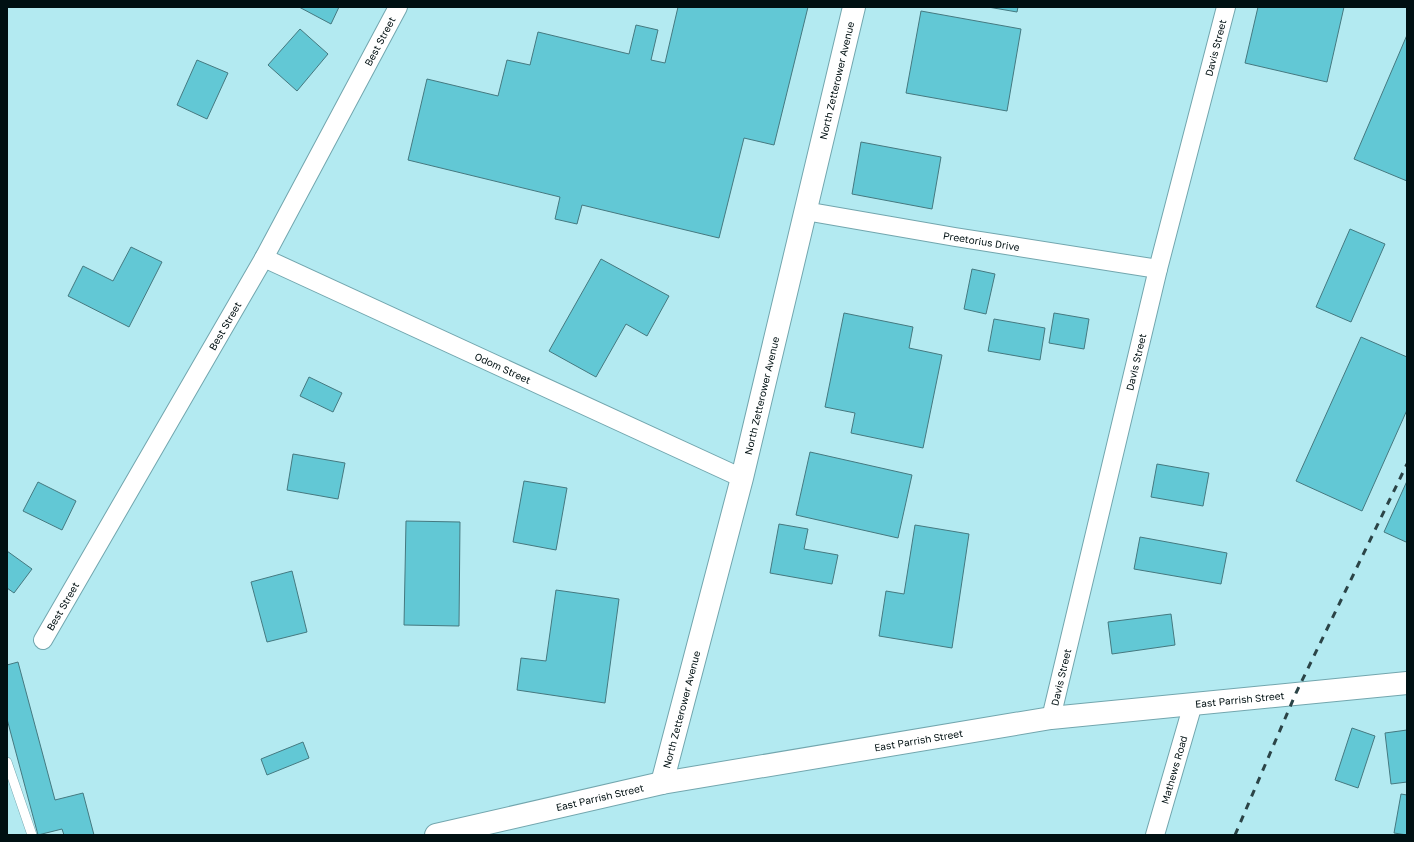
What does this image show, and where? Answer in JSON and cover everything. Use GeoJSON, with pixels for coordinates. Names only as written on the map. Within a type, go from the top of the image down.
{"type":"FeatureCollection","features":[{"type":"Feature","properties":{"kind":"main road","name":"North Zetterower Avenue"},"geometry":{"type":"LineString","coordinates":[[662,783],[742,478],[854,7]]}},
{"type":"Feature","properties":{"kind":"main road","name":"East Parrish Street"},"geometry":{"type":"LineString","coordinates":[[436,835],[662,783],[1051,718],[1296,692],[1407,683]]}},
{"type":"Feature","properties":{"kind":"street","name":"Best Street"},"geometry":{"type":"LineString","coordinates":[[43,640],[264,258],[398,7]]}},
{"type":"Feature","properties":{"kind":"street","name":"Davis Street"},"geometry":{"type":"LineString","coordinates":[[1051,718],[1158,269],[1226,7]]}},
{"type":"Feature","properties":{"kind":"street","name":"Preetorius Drive"},"geometry":{"type":"LineString","coordinates":[[805,211],[955,237],[1158,269]]}},
{"type":"Feature","properties":{"kind":"street","name":"Odom Street"},"geometry":{"type":"LineString","coordinates":[[264,258],[742,478]]}},
{"type":"Feature","properties":{"kind":"street","name":"Mathews Road"},"geometry":{"type":"LineString","coordinates":[[1155,835],[1193,704]]}},
{"type":"Feature","properties":{"kind":"lane"},"geometry":{"type":"LineString","coordinates":[[7,762],[32,835]]}},
{"type":"Feature","properties":{"kind":"building"},"geometry":{"type":"Polygon","coordinates":[[[299,7],[339,7],[331,24],[299,7]]]}},
{"type":"Feature","properties":{"kind":"building"},"geometry":{"type":"Polygon","coordinates":[[[678,7],[808,7],[774,145],[744,138],[719,238],[582,205],[577,224],[555,219],[560,197],[408,160],[427,79],[498,96],[507,60],[530,65],[538,32],[629,54],[636,25],[658,30],[651,60],[665,63],[678,7]]]}},
{"type":"Feature","properties":{"kind":"building"},"geometry":{"type":"Polygon","coordinates":[[[988,7],[1018,7],[1017,12],[988,7]]]}},
{"type":"Feature","properties":{"kind":"building"},"geometry":{"type":"Polygon","coordinates":[[[1258,7],[1344,7],[1327,82],[1245,63],[1258,7]]]}},
{"type":"Feature","properties":{"kind":"building"},"geometry":{"type":"Polygon","coordinates":[[[921,11],[1021,29],[1007,111],[906,93],[921,11]]]}},
{"type":"Feature","properties":{"kind":"building"},"geometry":{"type":"Polygon","coordinates":[[[300,29],[328,54],[297,91],[268,65],[300,29]]]}},
{"type":"Feature","properties":{"kind":"building"},"geometry":{"type":"Polygon","coordinates":[[[1407,35],[1407,181],[1354,159],[1407,35]]]}},
{"type":"Feature","properties":{"kind":"building"},"geometry":{"type":"Polygon","coordinates":[[[197,60],[228,73],[207,119],[177,105],[197,60]]]}},
{"type":"Feature","properties":{"kind":"building"},"geometry":{"type":"Polygon","coordinates":[[[861,142],[941,157],[932,209],[852,194],[861,142]]]}},
{"type":"Feature","properties":{"kind":"building"},"geometry":{"type":"Polygon","coordinates":[[[1350,229],[1385,244],[1351,322],[1316,307],[1350,229]]]}},
{"type":"Feature","properties":{"kind":"building"},"geometry":{"type":"Polygon","coordinates":[[[131,247],[162,262],[129,327],[68,296],[83,266],[113,281],[131,247]]]}},
{"type":"Feature","properties":{"kind":"building"},"geometry":{"type":"Polygon","coordinates":[[[601,259],[669,296],[647,336],[626,324],[596,377],[549,351],[601,259]]]}},
{"type":"Feature","properties":{"kind":"building"},"geometry":{"type":"Polygon","coordinates":[[[972,269],[995,274],[986,314],[964,309],[972,269]]]}},
{"type":"Feature","properties":{"kind":"building"},"geometry":{"type":"Polygon","coordinates":[[[844,313],[913,327],[909,348],[942,355],[923,448],[851,433],[855,413],[825,407],[844,313]]]}},
{"type":"Feature","properties":{"kind":"building"},"geometry":{"type":"Polygon","coordinates":[[[1054,313],[1089,319],[1084,349],[1049,343],[1054,313]]]}},
{"type":"Feature","properties":{"kind":"building"},"geometry":{"type":"Polygon","coordinates":[[[994,319],[1045,328],[1040,360],[988,351],[994,319]]]}},
{"type":"Feature","properties":{"kind":"building"},"geometry":{"type":"Polygon","coordinates":[[[1361,337],[1407,357],[1407,410],[1362,511],[1296,481],[1361,337]]]}},
{"type":"Feature","properties":{"kind":"building"},"geometry":{"type":"Polygon","coordinates":[[[309,377],[342,393],[333,412],[300,396],[309,377]]]}},
{"type":"Feature","properties":{"kind":"building"},"geometry":{"type":"Polygon","coordinates":[[[810,452],[912,475],[898,538],[796,515],[810,452]]]}},
{"type":"Feature","properties":{"kind":"building"},"geometry":{"type":"Polygon","coordinates":[[[293,454],[345,463],[338,499],[287,490],[293,454]]]}},
{"type":"Feature","properties":{"kind":"building"},"geometry":{"type":"Polygon","coordinates":[[[1157,464],[1209,473],[1203,506],[1151,497],[1157,464]]]}},
{"type":"Feature","properties":{"kind":"building"},"geometry":{"type":"Polygon","coordinates":[[[524,481],[567,488],[556,550],[513,542],[524,481]]]}},
{"type":"Feature","properties":{"kind":"building"},"geometry":{"type":"Polygon","coordinates":[[[1407,481],[1407,541],[1406,542],[1384,532],[1407,481]]]}},
{"type":"Feature","properties":{"kind":"building"},"geometry":{"type":"Polygon","coordinates":[[[38,482],[76,501],[62,530],[23,511],[38,482]]]}},
{"type":"Feature","properties":{"kind":"building"},"geometry":{"type":"Polygon","coordinates":[[[406,521],[460,522],[459,626],[404,625],[406,521]]]}},
{"type":"Feature","properties":{"kind":"building"},"geometry":{"type":"Polygon","coordinates":[[[779,524],[808,529],[804,549],[838,555],[832,584],[770,573],[779,524]]]}},
{"type":"Feature","properties":{"kind":"building"},"geometry":{"type":"Polygon","coordinates":[[[915,525],[969,534],[952,648],[879,636],[886,591],[904,594],[915,525]]]}},
{"type":"Feature","properties":{"kind":"building"},"geometry":{"type":"Polygon","coordinates":[[[1140,537],[1227,553],[1221,584],[1134,569],[1140,537]]]}},
{"type":"Feature","properties":{"kind":"building"},"geometry":{"type":"Polygon","coordinates":[[[7,551],[32,569],[14,593],[7,588],[7,551]]]}},
{"type":"Feature","properties":{"kind":"building"},"geometry":{"type":"Polygon","coordinates":[[[292,571],[307,632],[267,642],[251,582],[292,571]]]}},
{"type":"Feature","properties":{"kind":"building"},"geometry":{"type":"Polygon","coordinates":[[[556,590],[619,599],[605,703],[517,690],[521,658],[546,661],[556,590]]]}},
{"type":"Feature","properties":{"kind":"building"},"geometry":{"type":"Polygon","coordinates":[[[1171,614],[1175,645],[1112,654],[1108,622],[1171,614]]]}},
{"type":"Feature","properties":{"kind":"building"},"geometry":{"type":"Polygon","coordinates":[[[18,662],[55,800],[83,793],[94,835],[64,835],[62,829],[38,835],[7,719],[7,665],[18,662]]]}},
{"type":"Feature","properties":{"kind":"building"},"geometry":{"type":"Polygon","coordinates":[[[1352,728],[1375,736],[1358,788],[1335,780],[1352,728]]]}},
{"type":"Feature","properties":{"kind":"building"},"geometry":{"type":"Polygon","coordinates":[[[1407,730],[1407,782],[1391,784],[1385,733],[1407,730]]]}},
{"type":"Feature","properties":{"kind":"building"},"geometry":{"type":"Polygon","coordinates":[[[303,742],[309,758],[267,775],[261,759],[303,742]]]}},
{"type":"Feature","properties":{"kind":"building"},"geometry":{"type":"Polygon","coordinates":[[[1401,794],[1407,795],[1407,835],[1394,833],[1401,794]]]}},
{"type":"Feature","properties":{"kind":"railway"},"geometry":{"type":"LineString","coordinates":[[1235,835],[1296,693],[1407,464]]}}]}
